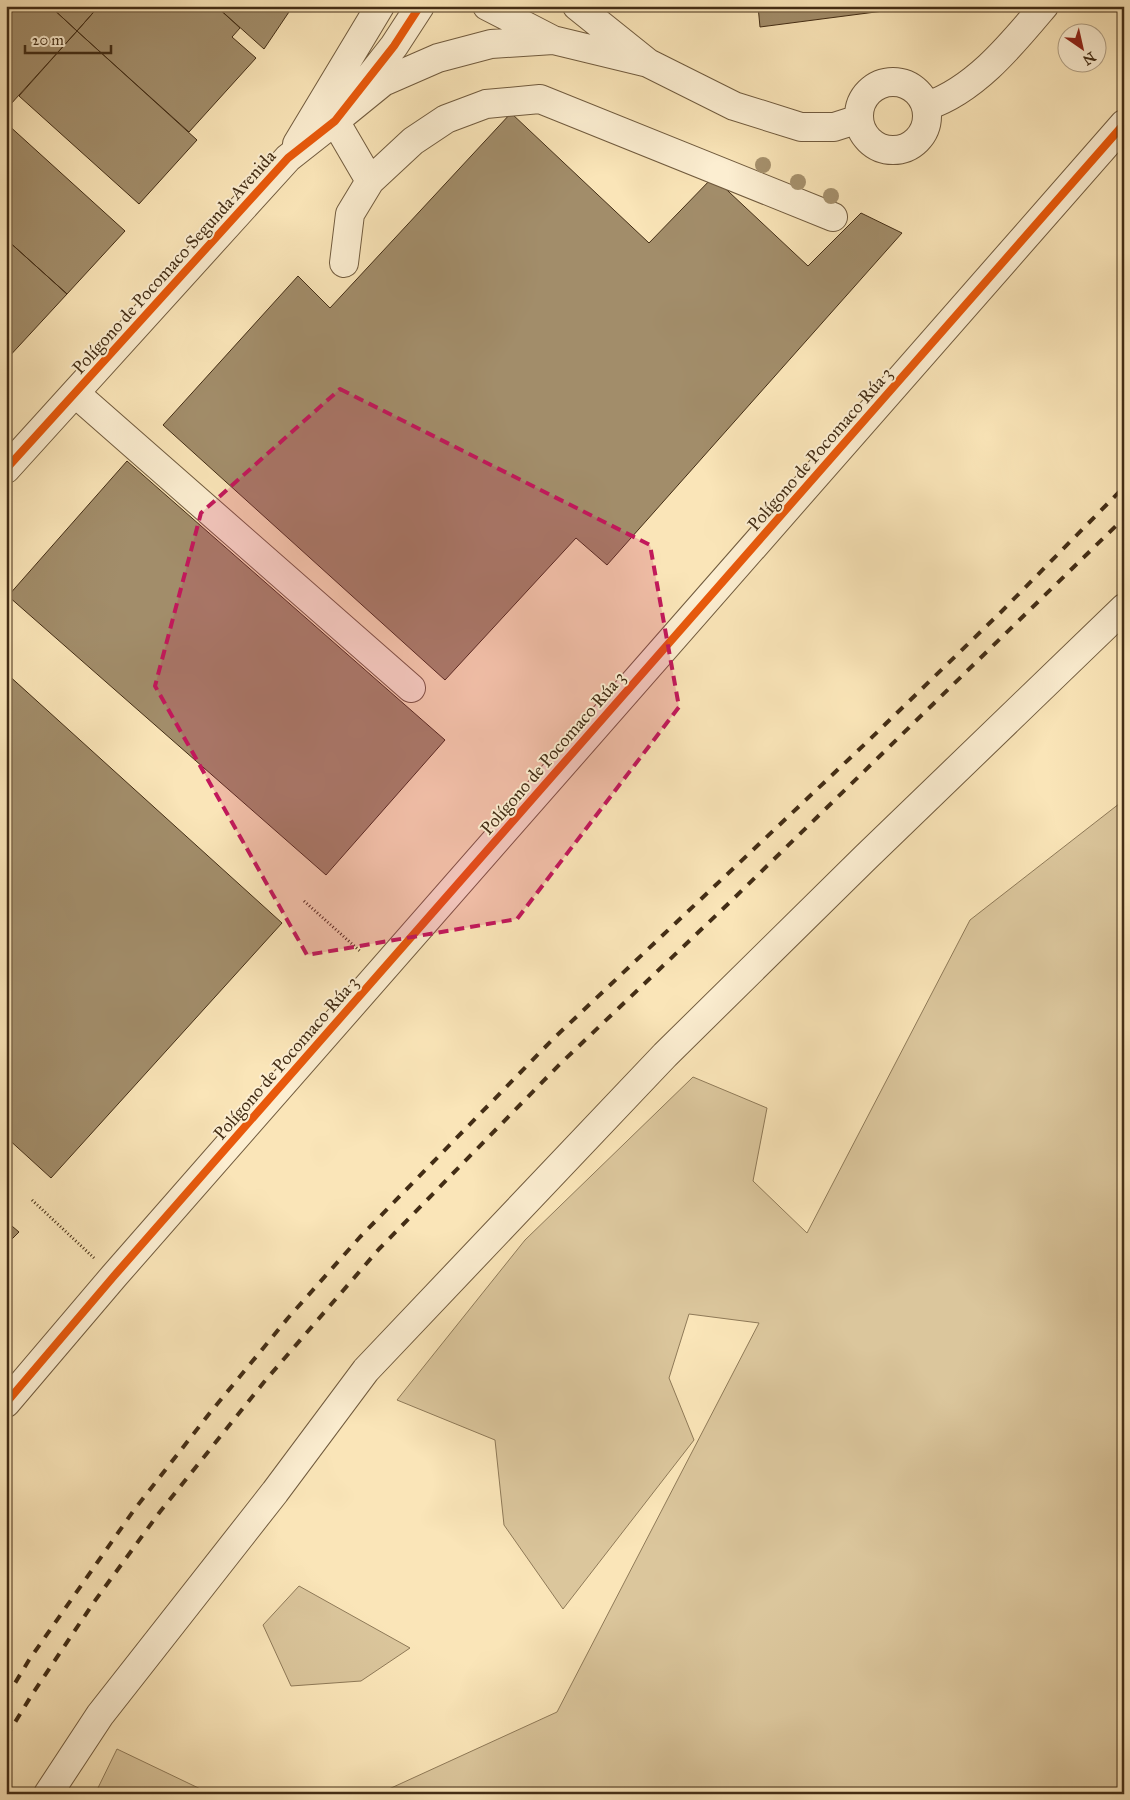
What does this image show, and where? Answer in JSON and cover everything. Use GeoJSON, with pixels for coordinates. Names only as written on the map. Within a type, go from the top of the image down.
{"type":"FeatureCollection","features":[{"type":"Feature","properties":{"kind":"street","name":"Polígono de Pocomaco Segunda Avenida"},"geometry":{"type":"LineString","coordinates":[[288,158],[380,6]]}},
{"type":"Feature","properties":{"kind":"street","name":"Polígono de Pocomaco Segunda Avenida"},"geometry":{"type":"LineString","coordinates":[[6,468],[288,158],[335,121],[394,46],[420,6]]}},
{"type":"Feature","properties":{"kind":"street"},"geometry":{"type":"LineString","coordinates":[[487,6],[552,40],[648,63]]}},
{"type":"Feature","properties":{"kind":"street"},"geometry":{"type":"LineString","coordinates":[[577,6],[648,63],[734,106],[802,127],[834,126],[859,119]]}},
{"type":"Feature","properties":{"kind":"street"},"geometry":{"type":"LineString","coordinates":[[927,106],[944,100],[965,87],[1007,49],[1044,6]]}},
{"type":"Feature","properties":{"kind":"street"},"geometry":{"type":"LineString","coordinates":[[370,181],[335,121],[383,82],[438,58],[491,44],[552,40]]}},
{"type":"Feature","properties":{"kind":"street"},"geometry":{"type":"LineString","coordinates":[[900,82],[919,92],[927,106],[927,126],[915,142],[898,150],[878,147],[865,135],[859,119],[860,107],[867,94],[883,83],[900,82]]}},
{"type":"Feature","properties":{"kind":"street"},"geometry":{"type":"LineString","coordinates":[[344,263],[350,214],[370,181],[413,141],[446,119],[486,104],[540,99],[832,217]]}},
{"type":"Feature","properties":{"kind":"street","name":"Polígono de Pocomaco Rúa 3"},"geometry":{"type":"LineString","coordinates":[[6,1403],[114,1276],[1124,124]]}},
{"type":"Feature","properties":{"kind":"street"},"geometry":{"type":"LineString","coordinates":[[75,393],[411,688]]}},
{"type":"Feature","properties":{"kind":"street"},"geometry":{"type":"LineString","coordinates":[[48,1794],[100,1715],[275,1492],[366,1370],[665,1055],[865,858],[1124,608]]}},
{"type":"Feature","properties":{"kind":"path"},"geometry":{"type":"LineString","coordinates":[[304,901],[383,971]]}},
{"type":"Feature","properties":{"kind":"path"},"geometry":{"type":"LineString","coordinates":[[32,1200],[114,1276]]}},
{"type":"Feature","properties":{"kind":"highlighted area"},"geometry":{"type":"Polygon","coordinates":[[[340,389],[650,545],[679,707],[517,919],[307,955],[155,686],[201,513],[340,389]]]}},
{"type":"Feature","properties":{"kind":"shaded area"},"geometry":{"type":"Polygon","coordinates":[[[1124,800],[1124,1794],[378,1794],[557,1712],[759,1323],[689,1314],[669,1378],[694,1440],[563,1609],[504,1525],[495,1440],[397,1400],[525,1240],[693,1077],[767,1108],[753,1181],[807,1233],[970,920],[1124,800]]]}},
{"type":"Feature","properties":{"kind":"shaded area"},"geometry":{"type":"Polygon","coordinates":[[[299,1586],[410,1648],[361,1681],[291,1686],[263,1625],[299,1586]]]}},
{"type":"Feature","properties":{"kind":"shaded area"},"geometry":{"type":"Polygon","coordinates":[[[117,1749],[211,1794],[95,1794],[117,1749]]]}},
{"type":"Feature","properties":{"kind":"building"},"geometry":{"type":"Polygon","coordinates":[[[6,6],[50,6],[77,31],[10,105],[6,102],[6,6]]]}},
{"type":"Feature","properties":{"kind":"building"},"geometry":{"type":"Polygon","coordinates":[[[50,6],[99,6],[77,31],[50,6]]]}},
{"type":"Feature","properties":{"kind":"building"},"geometry":{"type":"Polygon","coordinates":[[[99,6],[216,6],[240,28],[232,37],[256,58],[189,132],[77,31],[99,6]]]}},
{"type":"Feature","properties":{"kind":"building"},"geometry":{"type":"Polygon","coordinates":[[[216,6],[293,6],[264,49],[216,6]]]}},
{"type":"Feature","properties":{"kind":"building"},"geometry":{"type":"Polygon","coordinates":[[[758,6],[891,6],[891,10],[760,27],[758,6]]]}},
{"type":"Feature","properties":{"kind":"building"},"geometry":{"type":"Polygon","coordinates":[[[77,31],[197,140],[139,204],[19,96],[77,31]]]}},
{"type":"Feature","properties":{"kind":"building"},"geometry":{"type":"Polygon","coordinates":[[[511,113],[649,243],[713,177],[808,266],[861,213],[902,233],[607,565],[576,538],[445,680],[163,425],[298,276],[330,308],[511,113]]]}},
{"type":"Feature","properties":{"kind":"building"},"geometry":{"type":"Polygon","coordinates":[[[6,123],[125,231],[67,294],[6,239],[6,123]]]}},
{"type":"Feature","properties":{"kind":"building"},"geometry":{"type":"Polygon","coordinates":[[[6,239],[67,294],[6,360],[6,239]]]}},
{"type":"Feature","properties":{"kind":"building"},"geometry":{"type":"Polygon","coordinates":[[[127,461],[445,740],[326,875],[8,596],[127,461]]]}},
{"type":"Feature","properties":{"kind":"building"},"geometry":{"type":"Polygon","coordinates":[[[6,673],[282,923],[51,1178],[6,1137],[6,673]]]}},
{"type":"Feature","properties":{"kind":"building"},"geometry":{"type":"Polygon","coordinates":[[[6,1221],[19,1232],[6,1245],[6,1221]]]}},
{"type":"Feature","properties":{"kind":"railway"},"geometry":{"type":"LineString","coordinates":[[6,1698],[29,1660],[134,1510],[209,1414],[288,1318],[360,1237],[553,1039],[867,742],[1002,611],[1124,487]]}},
{"type":"Feature","properties":{"kind":"railway"},"geometry":{"type":"LineString","coordinates":[[6,1737],[94,1602],[159,1513],[264,1382],[379,1249],[560,1064],[729,903],[1124,518]]}},
{"type":"Feature","properties":{"kind":"cycle path"},"geometry":{"type":"LineString","coordinates":[[6,469],[288,158],[335,121],[394,46],[420,6]]}},
{"type":"Feature","properties":{"kind":"cycle path"},"geometry":{"type":"LineString","coordinates":[[6,1403],[114,1276],[1124,124]]}}]}
